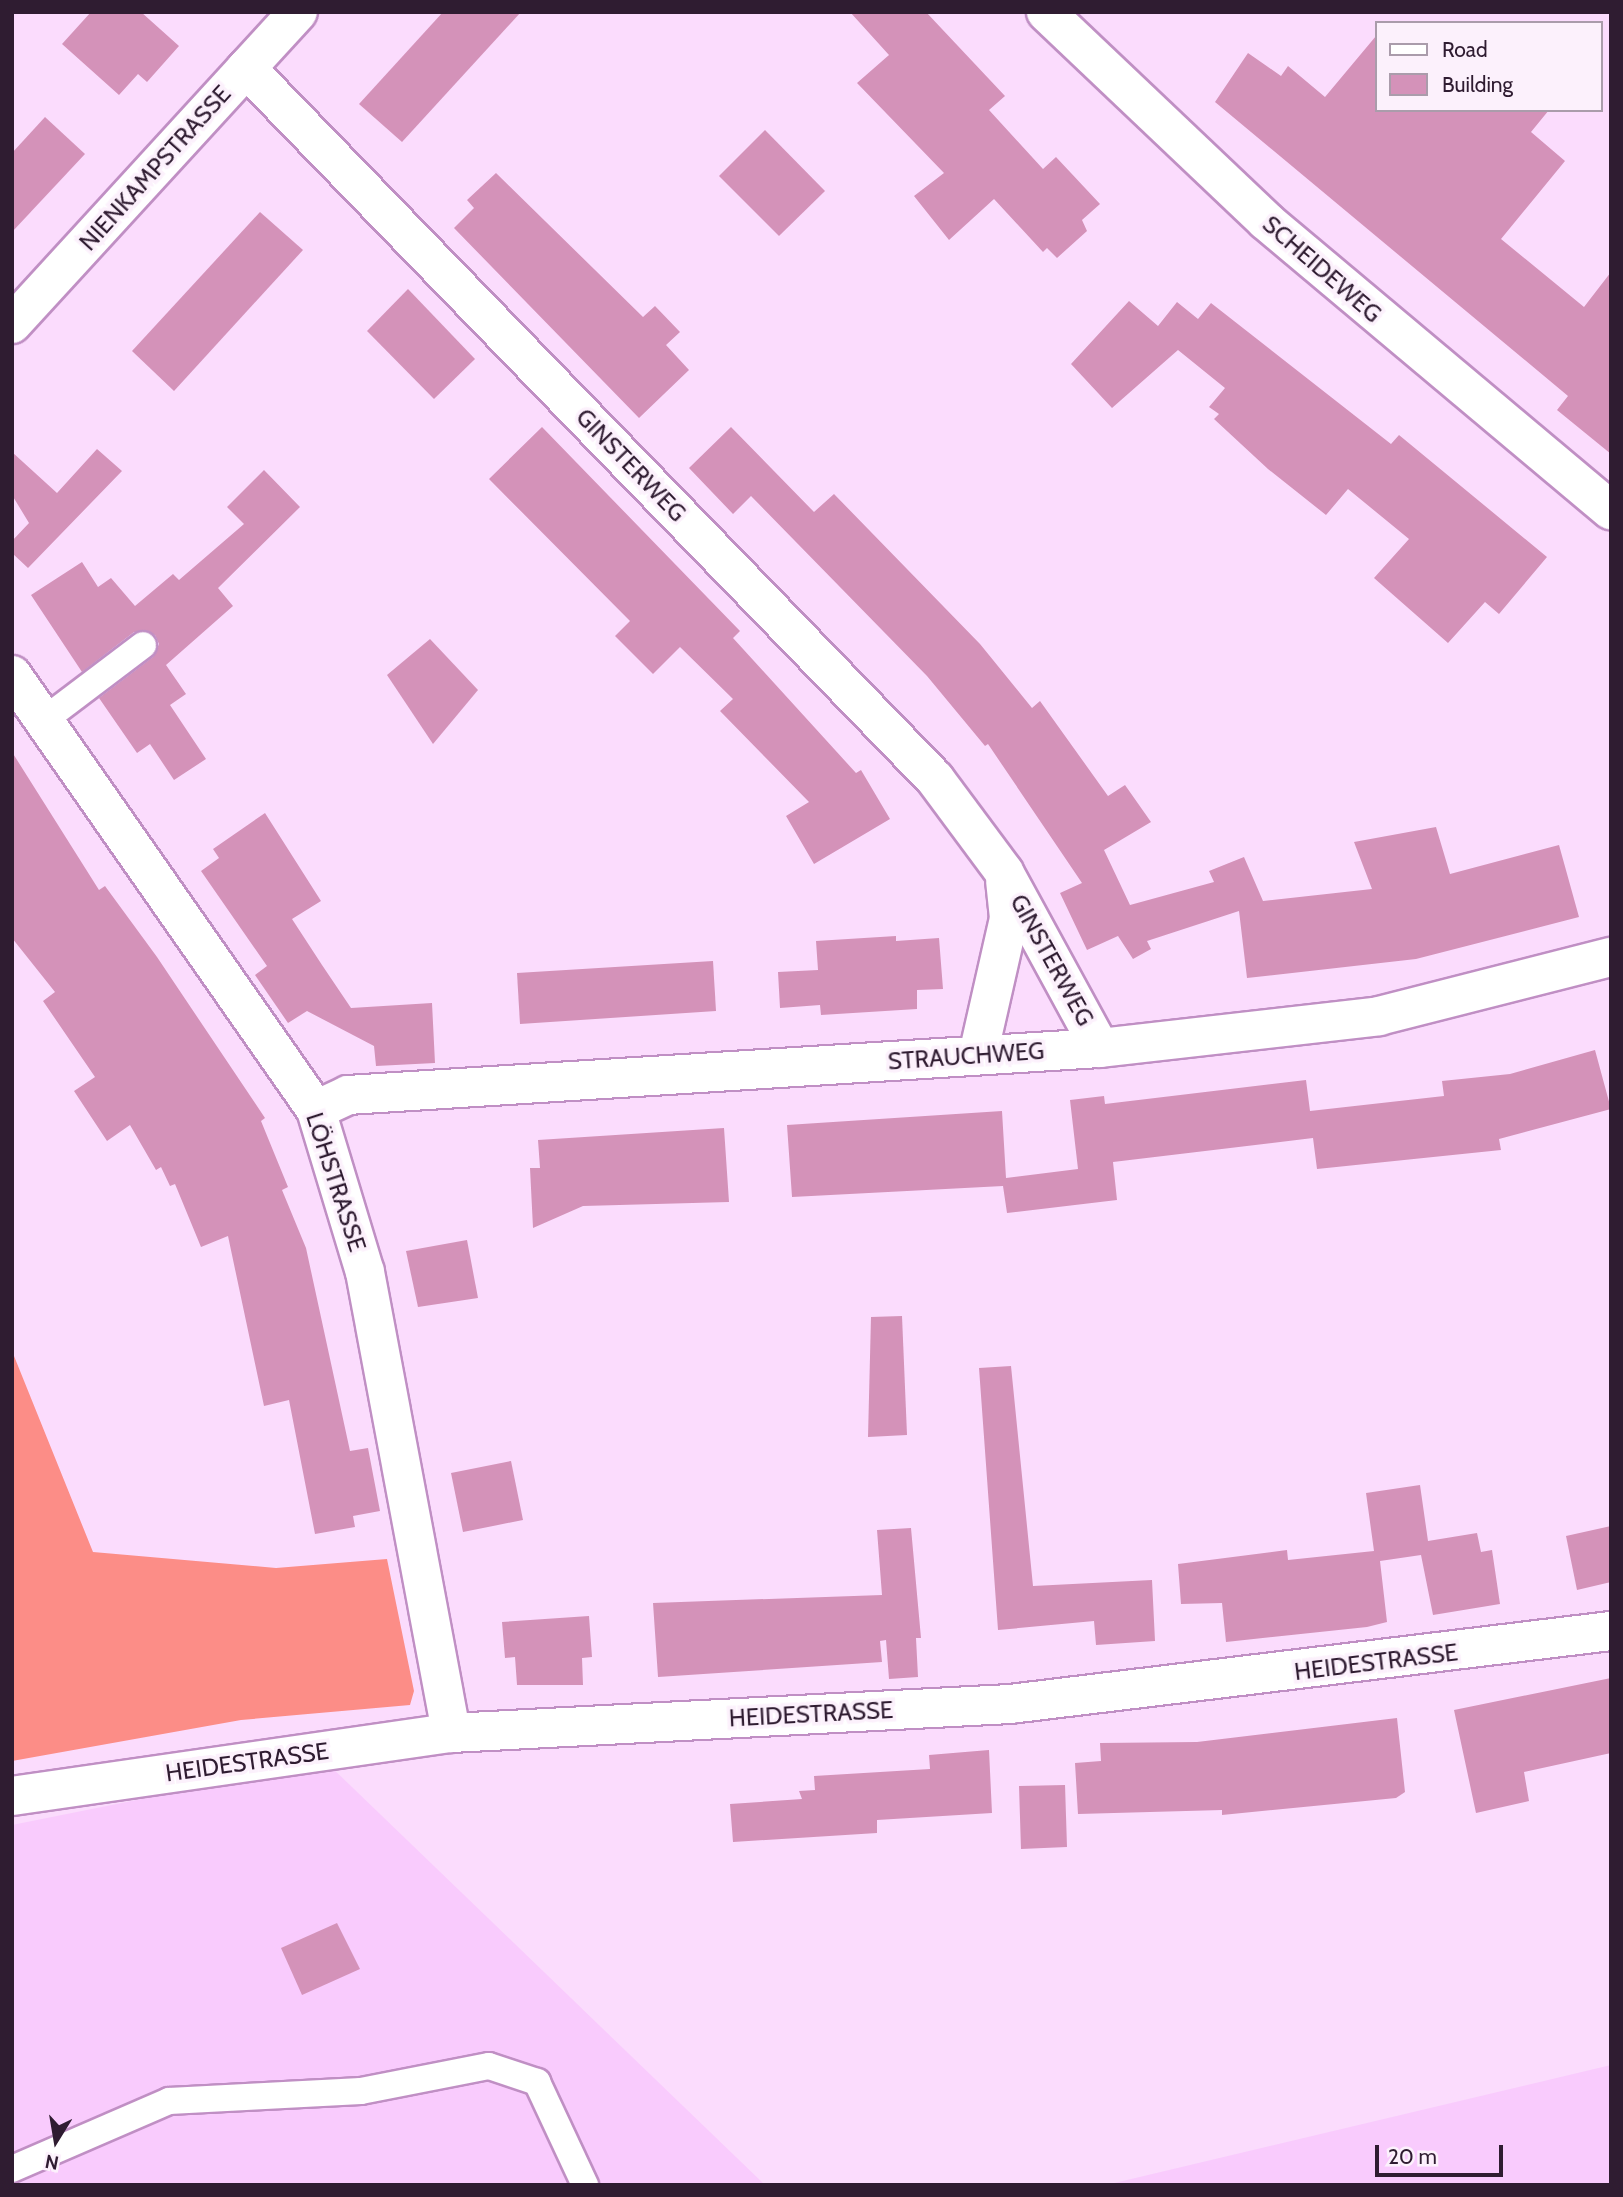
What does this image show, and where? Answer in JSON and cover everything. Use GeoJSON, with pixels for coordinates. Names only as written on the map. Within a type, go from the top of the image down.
{"type":"FeatureCollection","features":[{"type":"Feature","properties":{"kind":"street","name":"NIENKAMPSTRASSE"},"geometry":{"type":"LineString","coordinates":[[12,324],[298,12]]}},
{"type":"Feature","properties":{"kind":"street","name":"SCHEIDEWEG"},"geometry":{"type":"LineString","coordinates":[[1046,12],[1266,221],[1611,510]]}},
{"type":"Feature","properties":{"kind":"street","name":"GINSTERWEG"},"geometry":{"type":"LineString","coordinates":[[246,68],[935,779],[1004,872],[1100,1048]]}},
{"type":"Feature","properties":{"kind":"street","name":"LÖHSTRASSE"},"geometry":{"type":"LineString","coordinates":[[12,675],[316,1110],[365,1272],[451,1733]]}},
{"type":"Feature","properties":{"kind":"street","name":"GINSTERWEG"},"geometry":{"type":"LineString","coordinates":[[978,1055],[1009,918],[1004,872]]}},
{"type":"Feature","properties":{"kind":"street","name":"STRAUCHWEG"},"geometry":{"type":"LineString","coordinates":[[316,1110],[348,1095],[1100,1048],[1379,1016],[1611,957]]}},
{"type":"Feature","properties":{"kind":"street","name":"HEIDESTRASSE"},"geometry":{"type":"LineString","coordinates":[[12,1796],[451,1733],[1010,1704],[1611,1632]]}},
{"type":"Feature","properties":{"kind":"lane"},"geometry":{"type":"LineString","coordinates":[[44,720],[143,645]]}},
{"type":"Feature","properties":{"kind":"lane"},"geometry":{"type":"LineString","coordinates":[[12,2169],[169,2101],[360,2091],[489,2067],[537,2082],[585,2185]]}},
{"type":"Feature","properties":{"kind":"shaded area"},"geometry":{"type":"Polygon","coordinates":[[[12,1351],[93,1552],[276,1568],[387,1559],[414,1691],[410,1705],[241,1720],[12,1761],[12,1351]]]}},
{"type":"Feature","properties":{"kind":"shaded area"},"geometry":{"type":"Polygon","coordinates":[[[326,1762],[765,2185],[12,2185],[12,1825],[326,1762]]]}},
{"type":"Feature","properties":{"kind":"shaded area"},"geometry":{"type":"Polygon","coordinates":[[[1611,2065],[1611,2185],[1106,2185],[1611,2065]]]}},
{"type":"Feature","properties":{"kind":"building"},"geometry":{"type":"Polygon","coordinates":[[[91,12],[141,12],[179,46],[147,82],[138,74],[119,95],[62,44],[91,12]]]}},
{"type":"Feature","properties":{"kind":"building"},"geometry":{"type":"Polygon","coordinates":[[[443,12],[521,12],[402,142],[359,104],[443,12]]]}},
{"type":"Feature","properties":{"kind":"building"},"geometry":{"type":"Polygon","coordinates":[[[850,12],[926,12],[1005,96],[989,110],[1043,169],[1056,157],[1100,204],[1082,220],[1087,231],[1057,258],[1047,248],[1043,252],[994,199],[949,240],[914,196],[944,173],[857,83],[889,55],[850,12]]]}},
{"type":"Feature","properties":{"kind":"building"},"geometry":{"type":"Polygon","coordinates":[[[1374,38],[1374,112],[1547,112],[1531,132],[1565,161],[1501,239],[1584,307],[1611,272],[1611,454],[1557,410],[1568,396],[1215,102],[1248,53],[1281,76],[1288,66],[1325,97],[1374,38]]]}},
{"type":"Feature","properties":{"kind":"building"},"geometry":{"type":"Polygon","coordinates":[[[45,117],[85,154],[12,232],[12,153],[45,117]]]}},
{"type":"Feature","properties":{"kind":"building"},"geometry":{"type":"Polygon","coordinates":[[[765,130],[825,191],[779,236],[719,176],[765,130]]]}},
{"type":"Feature","properties":{"kind":"building"},"geometry":{"type":"Polygon","coordinates":[[[496,173],[643,317],[655,306],[680,332],[666,345],[689,370],[639,418],[454,228],[474,208],[467,200],[496,173]]]}},
{"type":"Feature","properties":{"kind":"building"},"geometry":{"type":"Polygon","coordinates":[[[260,212],[303,250],[174,391],[132,351],[260,212]]]}},
{"type":"Feature","properties":{"kind":"building"},"geometry":{"type":"Polygon","coordinates":[[[408,289],[475,359],[434,399],[367,331],[408,289]]]}},
{"type":"Feature","properties":{"kind":"building"},"geometry":{"type":"Polygon","coordinates":[[[1129,301],[1158,326],[1177,302],[1198,319],[1211,303],[1391,444],[1399,435],[1547,557],[1499,614],[1485,602],[1448,643],[1374,578],[1409,539],[1348,489],[1326,515],[1268,469],[1214,419],[1219,414],[1209,407],[1225,388],[1178,350],[1112,408],[1071,364],[1129,301]]]}},
{"type":"Feature","properties":{"kind":"building"},"geometry":{"type":"Polygon","coordinates":[[[542,427],[740,631],[733,638],[856,773],[861,770],[890,819],[814,864],[786,816],[809,802],[720,711],[733,699],[680,647],[653,674],[615,636],[630,621],[489,479],[542,427]]]}},
{"type":"Feature","properties":{"kind":"building"},"geometry":{"type":"Polygon","coordinates":[[[731,427],[814,512],[834,494],[980,644],[1032,708],[1040,701],[1108,796],[1125,785],[1151,822],[1104,850],[1130,905],[1214,882],[1209,871],[1244,857],[1263,901],[1372,889],[1354,842],[1436,827],[1450,874],[1559,845],[1579,917],[1416,959],[1247,978],[1239,911],[1147,941],[1151,949],[1133,959],[1118,936],[1087,950],[1060,893],[1082,883],[988,744],[985,746],[927,676],[751,496],[733,514],[689,468],[731,427]]]}},
{"type":"Feature","properties":{"kind":"building"},"geometry":{"type":"Polygon","coordinates":[[[97,449],[122,471],[28,568],[12,553],[12,541],[29,523],[12,495],[12,452],[57,493],[97,449]]]}},
{"type":"Feature","properties":{"kind":"building"},"geometry":{"type":"Polygon","coordinates":[[[264,470],[300,507],[218,588],[233,606],[166,665],[186,694],[170,705],[206,759],[174,780],[150,744],[137,753],[99,698],[153,657],[159,644],[155,635],[134,632],[82,672],[31,595],[82,562],[98,587],[111,578],[135,606],[173,574],[179,580],[244,524],[227,507],[264,470]]]}},
{"type":"Feature","properties":{"kind":"building"},"geometry":{"type":"Polygon","coordinates":[[[430,639],[478,690],[433,744],[387,675],[430,639]]]}},
{"type":"Feature","properties":{"kind":"building"},"geometry":{"type":"Polygon","coordinates":[[[12,752],[99,890],[105,886],[157,957],[265,1118],[261,1121],[288,1187],[282,1190],[306,1248],[350,1451],[368,1448],[380,1511],[353,1516],[355,1527],[315,1534],[289,1400],[264,1406],[228,1236],[201,1247],[175,1184],[170,1186],[161,1167],[156,1170],[130,1125],[107,1141],[74,1091],[95,1077],[43,1001],[55,992],[12,938],[12,752]]]}},
{"type":"Feature","properties":{"kind":"building"},"geometry":{"type":"Polygon","coordinates":[[[265,813],[321,901],[292,919],[351,1008],[432,1003],[435,1063],[376,1066],[374,1046],[307,1011],[288,1023],[255,975],[267,966],[201,871],[219,858],[213,849],[265,813]]]}},
{"type":"Feature","properties":{"kind":"building"},"geometry":{"type":"Polygon","coordinates":[[[896,936],[896,941],[939,938],[943,989],[917,990],[917,1009],[821,1015],[820,1005],[780,1008],[778,972],[818,970],[816,941],[896,936]]]}},
{"type":"Feature","properties":{"kind":"building"},"geometry":{"type":"Polygon","coordinates":[[[713,961],[716,1011],[520,1024],[517,973],[713,961]]]}},
{"type":"Feature","properties":{"kind":"building"},"geometry":{"type":"Polygon","coordinates":[[[1595,1050],[1611,1109],[1499,1139],[1501,1150],[1317,1169],[1313,1138],[1113,1162],[1117,1200],[1007,1213],[1003,1186],[792,1197],[787,1125],[1002,1111],[1006,1178],[1078,1169],[1070,1100],[1104,1096],[1105,1104],[1306,1080],[1310,1111],[1444,1096],[1442,1081],[1510,1074],[1595,1050]]]}},
{"type":"Feature","properties":{"kind":"building"},"geometry":{"type":"Polygon","coordinates":[[[724,1128],[729,1202],[583,1206],[533,1228],[530,1168],[540,1168],[538,1140],[724,1128]]]}},
{"type":"Feature","properties":{"kind":"building"},"geometry":{"type":"Polygon","coordinates":[[[467,1240],[478,1298],[418,1307],[406,1251],[467,1240]]]}},
{"type":"Feature","properties":{"kind":"building"},"geometry":{"type":"Polygon","coordinates":[[[902,1316],[907,1435],[868,1437],[871,1317],[902,1316]]]}},
{"type":"Feature","properties":{"kind":"building"},"geometry":{"type":"Polygon","coordinates":[[[1011,1366],[1033,1586],[1152,1580],[1155,1641],[1096,1645],[1094,1621],[998,1630],[979,1368],[1011,1366]]]}},
{"type":"Feature","properties":{"kind":"building"},"geometry":{"type":"Polygon","coordinates":[[[511,1461],[523,1520],[463,1532],[451,1473],[511,1461]]]}},
{"type":"Feature","properties":{"kind":"building"},"geometry":{"type":"Polygon","coordinates":[[[1420,1485],[1428,1541],[1477,1533],[1481,1552],[1492,1550],[1500,1604],[1433,1615],[1421,1555],[1380,1561],[1387,1622],[1367,1627],[1226,1642],[1222,1603],[1181,1604],[1178,1564],[1287,1550],[1288,1560],[1374,1551],[1366,1493],[1420,1485]]]}},
{"type":"Feature","properties":{"kind":"building"},"geometry":{"type":"Polygon","coordinates":[[[1611,1526],[1611,1582],[1577,1590],[1566,1536],[1611,1526]]]}},
{"type":"Feature","properties":{"kind":"building"},"geometry":{"type":"Polygon","coordinates":[[[911,1528],[921,1638],[916,1638],[918,1677],[889,1679],[886,1640],[880,1641],[882,1662],[658,1677],[653,1603],[882,1595],[877,1530],[911,1528]]]}},
{"type":"Feature","properties":{"kind":"building"},"geometry":{"type":"Polygon","coordinates":[[[589,1616],[592,1657],[582,1658],[583,1685],[517,1685],[515,1657],[505,1658],[502,1622],[589,1616]]]}},
{"type":"Feature","properties":{"kind":"building"},"geometry":{"type":"Polygon","coordinates":[[[1611,1678],[1611,1753],[1524,1772],[1529,1801],[1476,1813],[1454,1710],[1611,1678]]]}},
{"type":"Feature","properties":{"kind":"building"},"geometry":{"type":"Polygon","coordinates":[[[1397,1718],[1405,1792],[1396,1798],[1222,1815],[1222,1810],[1078,1814],[1075,1763],[1101,1761],[1100,1743],[1197,1742],[1397,1718]]]}},
{"type":"Feature","properties":{"kind":"building"},"geometry":{"type":"Polygon","coordinates":[[[989,1750],[992,1813],[877,1820],[877,1833],[733,1842],[730,1804],[802,1799],[799,1791],[815,1790],[814,1776],[930,1769],[929,1755],[989,1750]]]}},
{"type":"Feature","properties":{"kind":"building"},"geometry":{"type":"Polygon","coordinates":[[[1065,1785],[1067,1847],[1021,1849],[1019,1786],[1065,1785]]]}},
{"type":"Feature","properties":{"kind":"building"},"geometry":{"type":"Polygon","coordinates":[[[337,1923],[360,1969],[302,1995],[281,1948],[337,1923]]]}}]}
